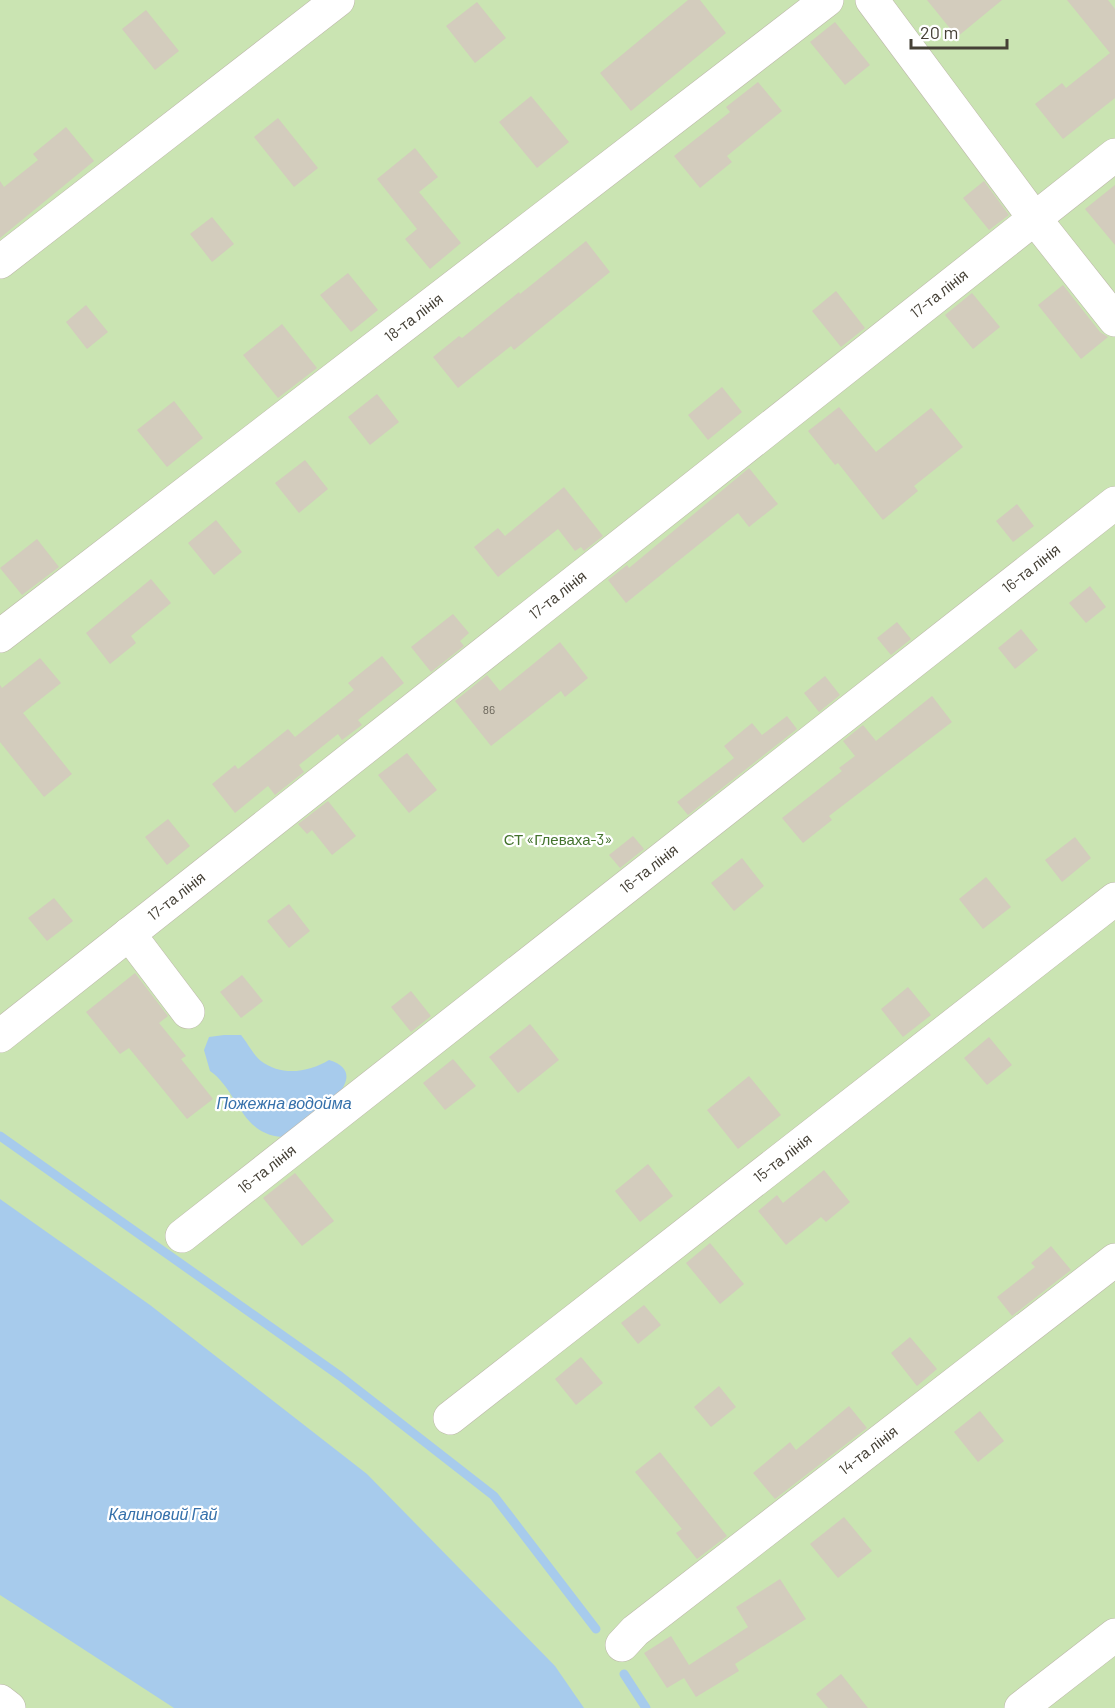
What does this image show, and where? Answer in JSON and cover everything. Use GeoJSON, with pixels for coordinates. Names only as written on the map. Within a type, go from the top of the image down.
{"type":"FeatureCollection","features":[{"type":"Feature","properties":{"kind":"lane"},"geometry":{"type":"LineString","coordinates":[[0,262],[338,0]]}},
{"type":"Feature","properties":{"kind":"lane","name":"18-та лінія"},"geometry":{"type":"LineString","coordinates":[[0,636],[827,0]]}},
{"type":"Feature","properties":{"kind":"lane"},"geometry":{"type":"LineString","coordinates":[[872,0],[1035,219],[1115,320]]}},
{"type":"Feature","properties":{"kind":"lane","name":"17-та лінія"},"geometry":{"type":"LineString","coordinates":[[0,1036],[1115,155]]}},
{"type":"Feature","properties":{"kind":"lane","name":"16-та лінія"},"geometry":{"type":"LineString","coordinates":[[182,1236],[1115,503]]}},
{"type":"Feature","properties":{"kind":"lane","name":"15-та лінія"},"geometry":{"type":"LineString","coordinates":[[450,1418],[1115,899]]}},
{"type":"Feature","properties":{"kind":"lane"},"geometry":{"type":"LineString","coordinates":[[129,934],[188,1012]]}},
{"type":"Feature","properties":{"kind":"lane","name":"14-та лінія"},"geometry":{"type":"LineString","coordinates":[[622,1644],[635,1631],[1115,1260]]}},
{"type":"Feature","properties":{"kind":"lane"},"geometry":{"type":"LineString","coordinates":[[1021,1708],[1115,1635]]}},
{"type":"Feature","properties":{"kind":"lane"},"geometry":{"type":"LineString","coordinates":[[0,1701],[9,1708]]}},
{"type":"Feature","properties":{"kind":"green space","name":"СТ «Глеваха-3»"},"geometry":{"type":"Polygon","coordinates":[[[0,0],[1115,0],[1115,1708],[0,1708],[0,0]]]}},
{"type":"Feature","properties":{"kind":"water","name":"Пожежна водойма"},"geometry":{"type":"Polygon","coordinates":[[[241,1035],[258,1059],[269,1066],[286,1071],[304,1070],[329,1060],[345,1070],[345,1084],[304,1131],[284,1137],[268,1134],[248,1120],[227,1089],[210,1071],[204,1050],[209,1037],[241,1035]]]}},
{"type":"Feature","properties":{"kind":"water","name":"Калиновий Гай"},"geometry":{"type":"Polygon","coordinates":[[[0,1199],[150,1305],[367,1474],[555,1666],[584,1708],[174,1708],[0,1595],[0,1199]]]}},
{"type":"Feature","properties":{"kind":"building"},"geometry":{"type":"Polygon","coordinates":[[[688,0],[700,0],[726,33],[631,111],[600,73],[688,0]]]}},
{"type":"Feature","properties":{"kind":"building"},"geometry":{"type":"Polygon","coordinates":[[[927,0],[1002,0],[957,37],[927,0]]]}},
{"type":"Feature","properties":{"kind":"building"},"geometry":{"type":"Polygon","coordinates":[[[1067,0],[1108,0],[1115,9],[1115,98],[1063,139],[1035,104],[1062,83],[1066,88],[1110,53],[1067,0]]]}},
{"type":"Feature","properties":{"kind":"building"},"geometry":{"type":"Polygon","coordinates":[[[477,2],[506,38],[475,63],[446,26],[477,2]]]}},
{"type":"Feature","properties":{"kind":"building"},"geometry":{"type":"Polygon","coordinates":[[[146,10],[179,51],[155,70],[122,29],[146,10]]]}},
{"type":"Feature","properties":{"kind":"building"},"geometry":{"type":"Polygon","coordinates":[[[835,22],[870,65],[845,85],[810,42],[835,22]]]}},
{"type":"Feature","properties":{"kind":"building"},"geometry":{"type":"Polygon","coordinates":[[[758,82],[782,111],[727,156],[732,162],[700,188],[674,156],[730,112],[726,107],[758,82]]]}},
{"type":"Feature","properties":{"kind":"building"},"geometry":{"type":"Polygon","coordinates":[[[531,96],[569,142],[537,168],[499,122],[531,96]]]}},
{"type":"Feature","properties":{"kind":"building"},"geometry":{"type":"Polygon","coordinates":[[[278,118],[318,168],[294,187],[254,137],[278,118]]]}},
{"type":"Feature","properties":{"kind":"building"},"geometry":{"type":"Polygon","coordinates":[[[66,127],[94,161],[0,238],[0,181],[4,187],[38,160],[33,154],[66,127]]]}},
{"type":"Feature","properties":{"kind":"building"},"geometry":{"type":"Polygon","coordinates":[[[415,148],[438,177],[419,192],[461,243],[430,269],[405,239],[417,229],[377,179],[415,148]]]}},
{"type":"Feature","properties":{"kind":"building"},"geometry":{"type":"Polygon","coordinates":[[[984,181],[1009,215],[989,230],[963,198],[984,181]]]}},
{"type":"Feature","properties":{"kind":"building"},"geometry":{"type":"Polygon","coordinates":[[[1115,185],[1115,245],[1085,209],[1115,185]]]}},
{"type":"Feature","properties":{"kind":"building"},"geometry":{"type":"Polygon","coordinates":[[[212,217],[234,244],[212,262],[190,234],[212,217]]]}},
{"type":"Feature","properties":{"kind":"building"},"geometry":{"type":"Polygon","coordinates":[[[586,241],[610,272],[514,350],[511,346],[458,388],[433,357],[459,336],[462,338],[586,241]]]}},
{"type":"Feature","properties":{"kind":"building"},"geometry":{"type":"Polygon","coordinates":[[[348,273],[378,310],[351,332],[320,295],[348,273]]]}},
{"type":"Feature","properties":{"kind":"building"},"geometry":{"type":"Polygon","coordinates":[[[1063,285],[1100,332],[1108,337],[1081,359],[1038,305],[1063,285]]]}},
{"type":"Feature","properties":{"kind":"building"},"geometry":{"type":"Polygon","coordinates":[[[836,291],[865,328],[841,347],[812,311],[836,291]]]}},
{"type":"Feature","properties":{"kind":"building"},"geometry":{"type":"Polygon","coordinates":[[[972,293],[1000,327],[973,349],[945,315],[972,293]]]}},
{"type":"Feature","properties":{"kind":"building"},"geometry":{"type":"Polygon","coordinates":[[[86,305],[108,332],[87,349],[66,322],[86,305]]]}},
{"type":"Feature","properties":{"kind":"building"},"geometry":{"type":"Polygon","coordinates":[[[282,324],[317,368],[278,398],[243,355],[282,324]]]}},
{"type":"Feature","properties":{"kind":"building"},"geometry":{"type":"Polygon","coordinates":[[[722,387],[742,412],[708,440],[688,415],[722,387]]]}},
{"type":"Feature","properties":{"kind":"building"},"geometry":{"type":"Polygon","coordinates":[[[377,394],[399,422],[370,445],[348,417],[377,394]]]}},
{"type":"Feature","properties":{"kind":"building"},"geometry":{"type":"Polygon","coordinates":[[[174,401],[203,438],[167,467],[137,430],[174,401]]]}},
{"type":"Feature","properties":{"kind":"building"},"geometry":{"type":"Polygon","coordinates":[[[839,407],[876,452],[931,408],[963,447],[914,486],[918,491],[883,520],[838,463],[835,465],[808,431],[839,407]]]}},
{"type":"Feature","properties":{"kind":"building"},"geometry":{"type":"Polygon","coordinates":[[[305,460],[328,489],[299,513],[275,483],[305,460]]]}},
{"type":"Feature","properties":{"kind":"building"},"geometry":{"type":"Polygon","coordinates":[[[749,468],[778,504],[749,527],[738,513],[626,603],[608,580],[627,565],[629,568],[749,468]]]}},
{"type":"Feature","properties":{"kind":"building"},"geometry":{"type":"Polygon","coordinates":[[[564,487],[603,536],[584,551],[581,547],[575,551],[558,529],[498,577],[474,547],[498,528],[505,536],[564,487]]]}},
{"type":"Feature","properties":{"kind":"building"},"geometry":{"type":"Polygon","coordinates":[[[1017,504],[1034,526],[1013,542],[996,521],[1017,504]]]}},
{"type":"Feature","properties":{"kind":"building"},"geometry":{"type":"Polygon","coordinates":[[[216,520],[242,552],[214,575],[188,543],[216,520]]]}},
{"type":"Feature","properties":{"kind":"building"},"geometry":{"type":"Polygon","coordinates":[[[37,539],[59,567],[22,595],[0,568],[37,539]]]}},
{"type":"Feature","properties":{"kind":"building"},"geometry":{"type":"Polygon","coordinates":[[[151,579],[171,603],[131,636],[136,643],[110,664],[86,633],[151,579]]]}},
{"type":"Feature","properties":{"kind":"building"},"geometry":{"type":"Polygon","coordinates":[[[1090,586],[1106,607],[1086,623],[1069,603],[1090,586]]]}},
{"type":"Feature","properties":{"kind":"building"},"geometry":{"type":"Polygon","coordinates":[[[453,614],[469,633],[460,641],[464,646],[431,672],[411,647],[453,614]]]}},
{"type":"Feature","properties":{"kind":"building"},"geometry":{"type":"Polygon","coordinates":[[[897,622],[911,639],[891,655],[877,638],[897,622]]]}},
{"type":"Feature","properties":{"kind":"building"},"geometry":{"type":"Polygon","coordinates":[[[1021,629],[1038,650],[1015,669],[998,648],[1021,629]]]}},
{"type":"Feature","properties":{"kind":"building"},"geometry":{"type":"Polygon","coordinates":[[[560,642],[588,678],[565,697],[561,691],[491,746],[455,701],[487,675],[500,691],[560,642]]]}},
{"type":"Feature","properties":{"kind":"building"},"geometry":{"type":"Polygon","coordinates":[[[382,656],[404,683],[358,720],[362,725],[342,740],[338,734],[299,765],[304,772],[275,795],[268,786],[235,813],[212,784],[235,765],[238,769],[288,729],[295,737],[354,690],[348,683],[382,656]]]}},
{"type":"Feature","properties":{"kind":"building"},"geometry":{"type":"Polygon","coordinates":[[[40,658],[61,683],[23,713],[72,774],[44,797],[0,742],[0,685],[2,688],[40,658]]]}},
{"type":"Feature","properties":{"kind":"building"},"geometry":{"type":"Polygon","coordinates":[[[825,676],[840,695],[819,712],[804,693],[825,676]]]}},
{"type":"Feature","properties":{"kind":"building"},"geometry":{"type":"Polygon","coordinates":[[[932,696],[952,722],[829,816],[832,820],[803,843],[782,818],[842,771],[839,768],[855,756],[843,741],[863,725],[876,741],[932,696]]]}},
{"type":"Feature","properties":{"kind":"building"},"geometry":{"type":"Polygon","coordinates":[[[787,716],[797,729],[688,815],[677,802],[734,758],[724,746],[752,723],[762,735],[787,716]]]}},
{"type":"Feature","properties":{"kind":"building"},"geometry":{"type":"Polygon","coordinates":[[[407,753],[437,790],[409,813],[378,775],[407,753]]]}},
{"type":"Feature","properties":{"kind":"building"},"geometry":{"type":"Polygon","coordinates":[[[328,801],[356,836],[332,855],[312,830],[307,834],[298,824],[328,801]]]}},
{"type":"Feature","properties":{"kind":"building"},"geometry":{"type":"Polygon","coordinates":[[[168,819],[190,846],[167,865],[145,837],[168,819]]]}},
{"type":"Feature","properties":{"kind":"building"},"geometry":{"type":"Polygon","coordinates":[[[633,836],[644,849],[620,868],[609,855],[633,836]]]}},
{"type":"Feature","properties":{"kind":"building"},"geometry":{"type":"Polygon","coordinates":[[[1075,837],[1091,858],[1062,882],[1045,860],[1075,837]]]}},
{"type":"Feature","properties":{"kind":"building"},"geometry":{"type":"Polygon","coordinates":[[[742,858],[764,886],[734,911],[711,883],[742,858]]]}},
{"type":"Feature","properties":{"kind":"building"},"geometry":{"type":"Polygon","coordinates":[[[986,877],[1011,907],[983,929],[959,899],[986,877]]]}},
{"type":"Feature","properties":{"kind":"building"},"geometry":{"type":"Polygon","coordinates":[[[54,898],[73,921],[47,941],[28,918],[54,898]]]}},
{"type":"Feature","properties":{"kind":"building"},"geometry":{"type":"Polygon","coordinates":[[[289,904],[310,931],[289,948],[267,921],[289,904]]]}},
{"type":"Feature","properties":{"kind":"building"},"geometry":{"type":"Polygon","coordinates":[[[135,973],[168,1016],[159,1023],[186,1056],[181,1059],[213,1099],[187,1119],[129,1048],[120,1054],[86,1012],[135,973]]]}},
{"type":"Feature","properties":{"kind":"building"},"geometry":{"type":"Polygon","coordinates":[[[242,975],[263,1001],[241,1018],[220,992],[242,975]]]}},
{"type":"Feature","properties":{"kind":"building"},"geometry":{"type":"Polygon","coordinates":[[[908,987],[931,1015],[903,1037],[881,1009],[908,987]]]}},
{"type":"Feature","properties":{"kind":"building"},"geometry":{"type":"Polygon","coordinates":[[[411,991],[431,1016],[411,1032],[391,1007],[411,991]]]}},
{"type":"Feature","properties":{"kind":"building"},"geometry":{"type":"Polygon","coordinates":[[[530,1024],[559,1060],[518,1093],[489,1057],[530,1024]]]}},
{"type":"Feature","properties":{"kind":"building"},"geometry":{"type":"Polygon","coordinates":[[[989,1037],[1012,1065],[987,1085],[964,1058],[989,1037]]]}},
{"type":"Feature","properties":{"kind":"building"},"geometry":{"type":"Polygon","coordinates":[[[453,1059],[476,1086],[445,1110],[423,1083],[453,1059]]]}},
{"type":"Feature","properties":{"kind":"building"},"geometry":{"type":"Polygon","coordinates":[[[749,1076],[781,1115],[738,1149],[707,1110],[749,1076]]]}},
{"type":"Feature","properties":{"kind":"building"},"geometry":{"type":"Polygon","coordinates":[[[648,1164],[673,1196],[640,1222],[615,1191],[648,1164]]]}},
{"type":"Feature","properties":{"kind":"building"},"geometry":{"type":"Polygon","coordinates":[[[824,1170],[850,1202],[826,1222],[821,1217],[786,1245],[758,1211],[777,1195],[783,1203],[824,1170]]]}},
{"type":"Feature","properties":{"kind":"building"},"geometry":{"type":"Polygon","coordinates":[[[295,1173],[334,1221],[302,1246],[263,1198],[295,1173]]]}},
{"type":"Feature","properties":{"kind":"building"},"geometry":{"type":"Polygon","coordinates":[[[710,1243],[744,1284],[720,1304],[686,1263],[710,1243]]]}},
{"type":"Feature","properties":{"kind":"building"},"geometry":{"type":"Polygon","coordinates":[[[1051,1246],[1071,1270],[1012,1316],[997,1297],[1035,1267],[1031,1263],[1051,1246]]]}},
{"type":"Feature","properties":{"kind":"building"},"geometry":{"type":"Polygon","coordinates":[[[644,1305],[661,1325],[638,1344],[621,1323],[644,1305]]]}},
{"type":"Feature","properties":{"kind":"building"},"geometry":{"type":"Polygon","coordinates":[[[910,1337],[937,1369],[917,1386],[891,1353],[910,1337]]]}},
{"type":"Feature","properties":{"kind":"building"},"geometry":{"type":"Polygon","coordinates":[[[581,1357],[603,1383],[576,1405],[555,1379],[581,1357]]]}},
{"type":"Feature","properties":{"kind":"building"},"geometry":{"type":"Polygon","coordinates":[[[719,1386],[736,1407],[711,1427],[694,1407],[719,1386]]]}},
{"type":"Feature","properties":{"kind":"building"},"geometry":{"type":"Polygon","coordinates":[[[849,1406],[867,1428],[775,1499],[753,1473],[790,1442],[796,1450],[849,1406]]]}},
{"type":"Feature","properties":{"kind":"building"},"geometry":{"type":"Polygon","coordinates":[[[980,1411],[1004,1441],[978,1462],[954,1432],[980,1411]]]}},
{"type":"Feature","properties":{"kind":"building"},"geometry":{"type":"Polygon","coordinates":[[[660,1452],[727,1536],[697,1559],[676,1533],[682,1529],[635,1472],[660,1452]]]}},
{"type":"Feature","properties":{"kind":"building"},"geometry":{"type":"Polygon","coordinates":[[[844,1517],[872,1551],[838,1578],[810,1544],[844,1517]]]}},
{"type":"Feature","properties":{"kind":"building"},"geometry":{"type":"Polygon","coordinates":[[[780,1579],[806,1619],[735,1664],[739,1671],[696,1697],[684,1678],[667,1688],[644,1653],[671,1636],[689,1665],[748,1627],[736,1607],[780,1579]]]}},
{"type":"Feature","properties":{"kind":"building"},"geometry":{"type":"Polygon","coordinates":[[[841,1674],[868,1708],[828,1708],[816,1694],[841,1674]]]}},
{"type":"Feature","properties":{"kind":"waterway"},"geometry":{"type":"LineString","coordinates":[[0,1136],[340,1376],[494,1496],[596,1629]]}},
{"type":"Feature","properties":{"kind":"waterway"},"geometry":{"type":"LineString","coordinates":[[624,1674],[646,1708]]}}]}
